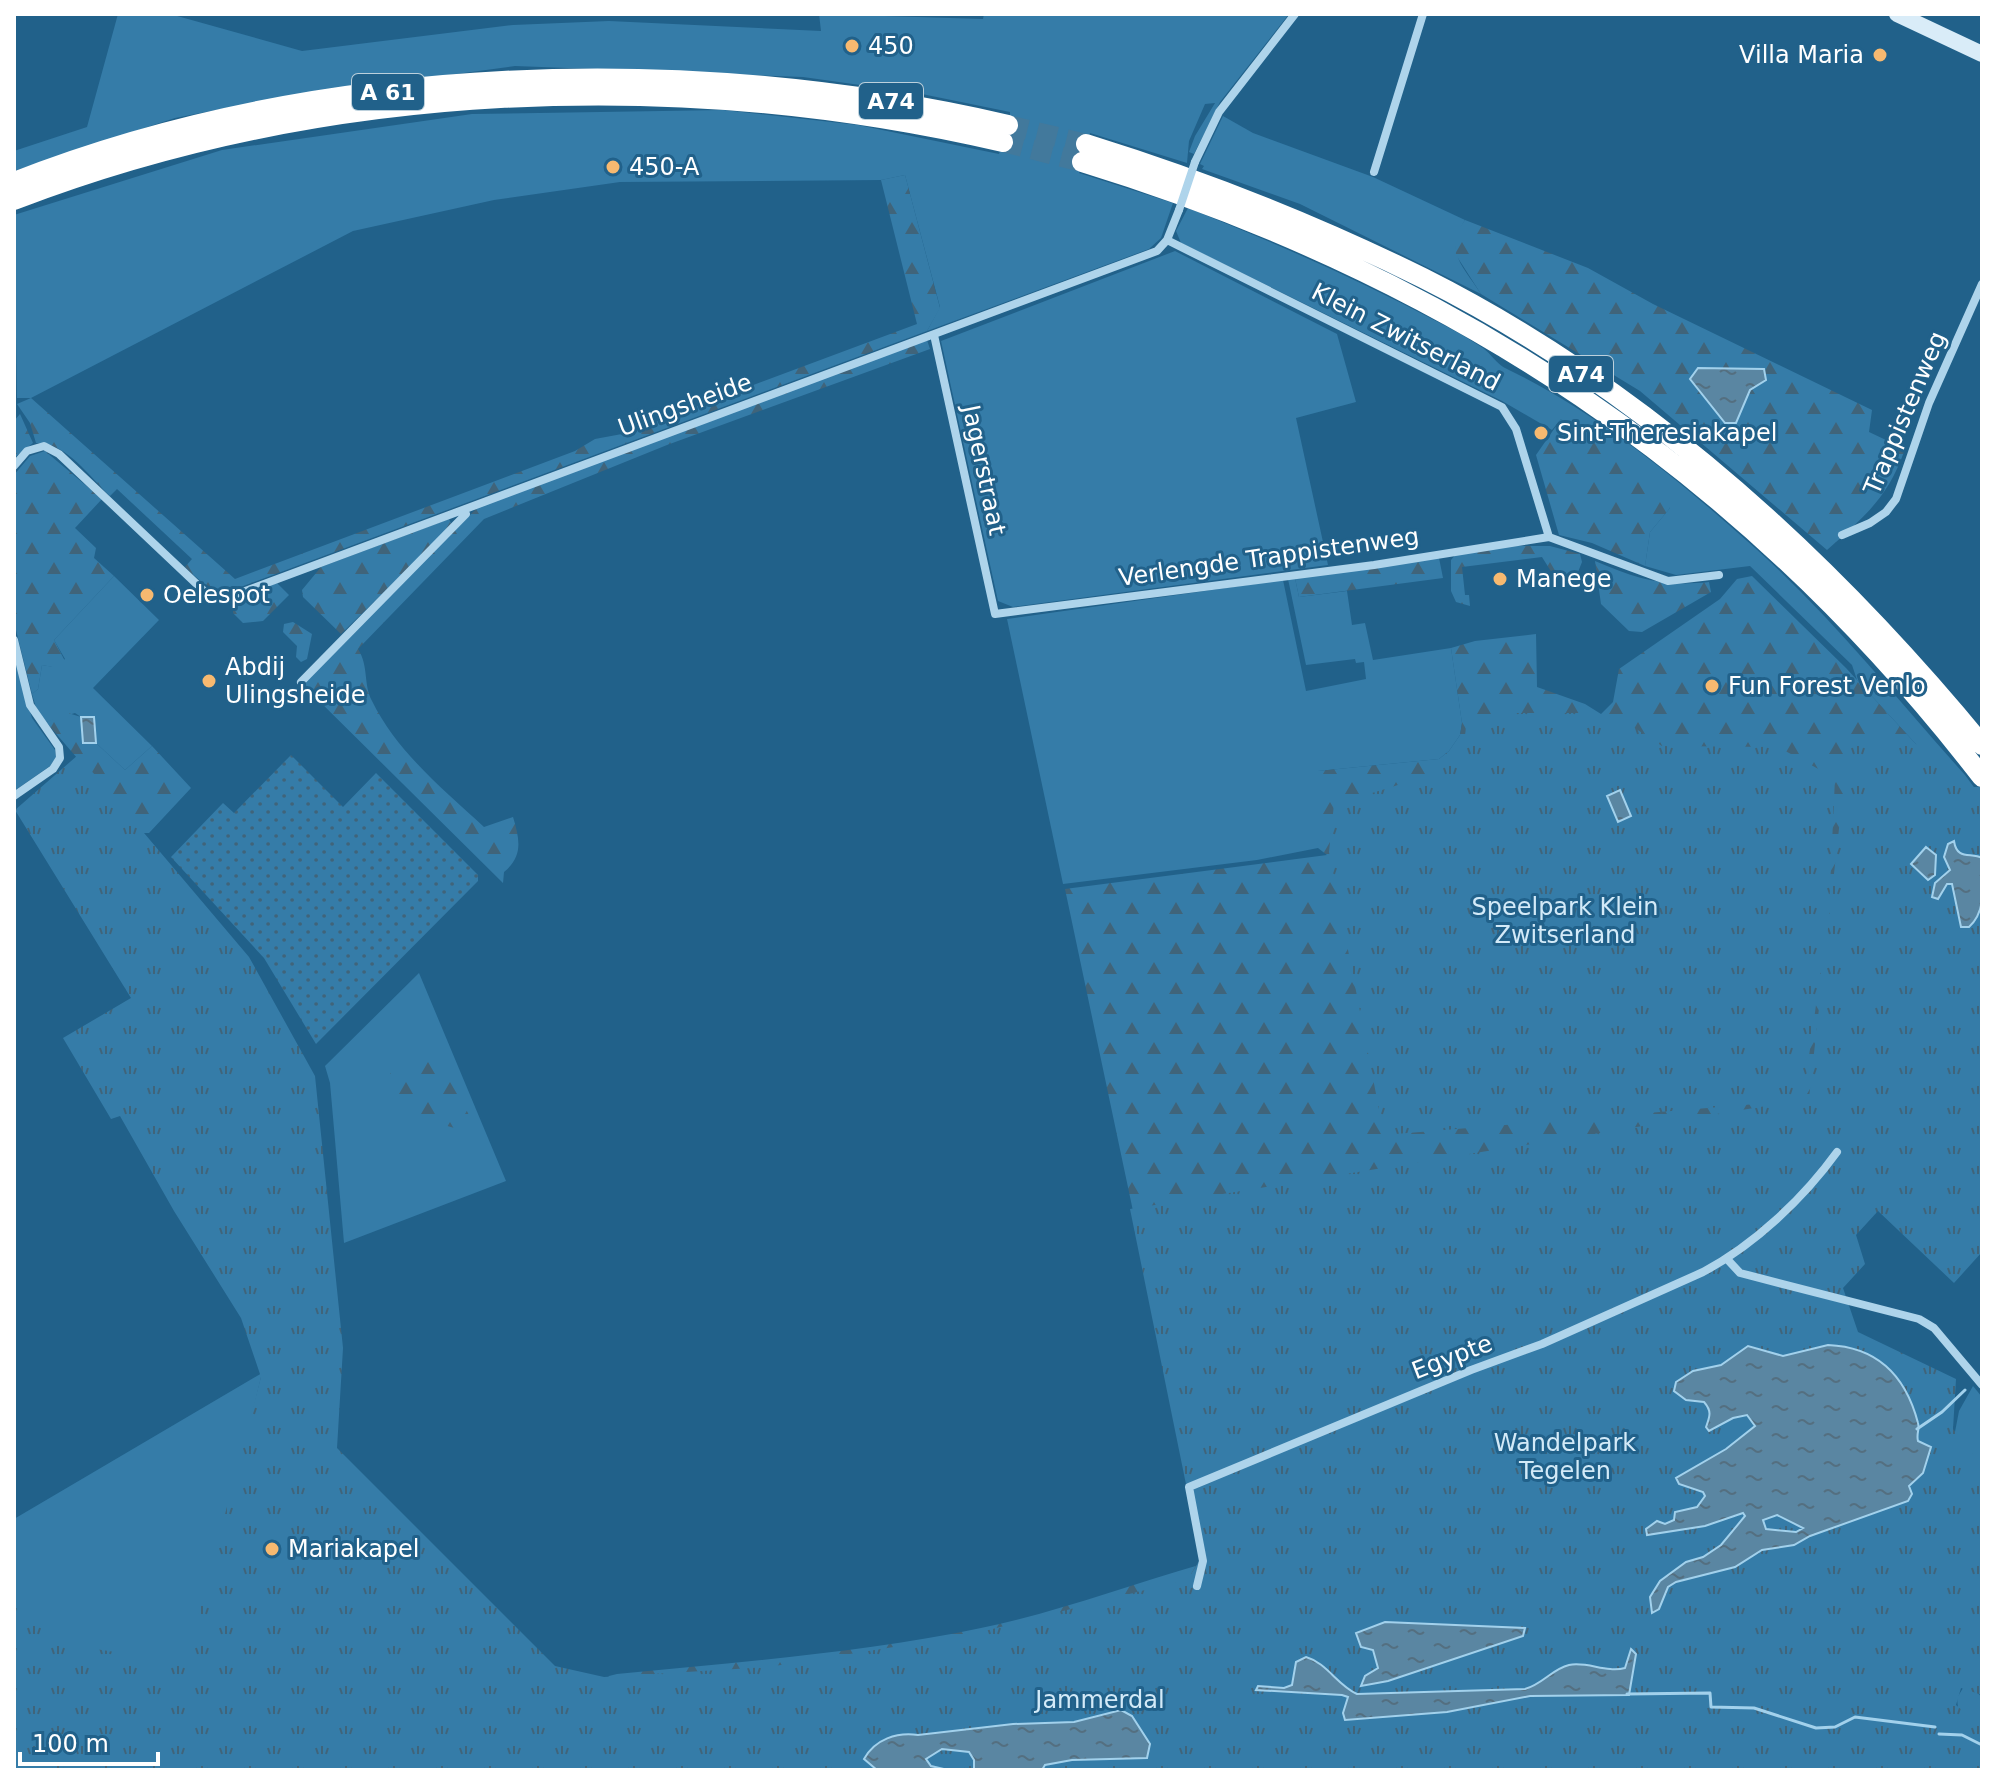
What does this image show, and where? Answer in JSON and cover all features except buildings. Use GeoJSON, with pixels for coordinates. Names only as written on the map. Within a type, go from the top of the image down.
{"type":"FeatureCollection","features":[{"type":"Feature","properties":{"kind":"highway","name":"A 61"},"geometry":{"type":"LineString","coordinates":[[14,182],[87,157],[208,125],[358,95],[557,79],[670,79],[772,86]]}},
{"type":"Feature","properties":{"kind":"highway","name":"A74"},"geometry":{"type":"LineString","coordinates":[[742,101],[1005,133],[860,96],[772,86]]}},
{"type":"Feature","properties":{"kind":"highway","name":"A 61"},"geometry":{"type":"LineString","coordinates":[[14,200],[160,154],[346,114],[548,97],[665,96],[742,101]]}},
{"type":"Feature","properties":{"kind":"highway","name":"A74"},"geometry":{"type":"LineString","coordinates":[[1982,745],[1900,649],[1789,536],[1684,448],[1576,370],[1426,280],[1311,225],[1229,191],[1084,153],[1306,243],[1414,294],[1560,381],[1654,447],[1812,584],[1916,695],[1982,777]]}},
{"type":"Feature","properties":{"kind":"main road"},"geometry":{"type":"LineString","coordinates":[[1897,14],[1980,48]]}},
{"type":"Feature","properties":{"kind":"street"},"geometry":{"type":"LineString","coordinates":[[1167,240],[1195,162],[1219,112],[1295,14]]}},
{"type":"Feature","properties":{"kind":"street"},"geometry":{"type":"LineString","coordinates":[[1374,172],[1423,14]]}},
{"type":"Feature","properties":{"kind":"street","name":"Ulingsheide"},"geometry":{"type":"LineString","coordinates":[[14,466],[35,447],[44,446],[59,454],[204,591],[221,596],[464,510],[934,335],[1157,251],[1167,240]]}},
{"type":"Feature","properties":{"kind":"street","name":"Klein Zwitserland"},"geometry":{"type":"LineString","coordinates":[[1167,240],[1502,407],[1516,429],[1549,537]]}},
{"type":"Feature","properties":{"kind":"street","name":"Trappistenweg"},"geometry":{"type":"LineString","coordinates":[[1842,535],[1870,523],[1886,512],[1896,499],[1929,403],[1982,284]]}},
{"type":"Feature","properties":{"kind":"street","name":"Jagerstraat"},"geometry":{"type":"LineString","coordinates":[[934,335],[995,614]]}},
{"type":"Feature","properties":{"kind":"street"},"geometry":{"type":"LineString","coordinates":[[301,682],[466,514],[464,510]]}},
{"type":"Feature","properties":{"kind":"street"},"geometry":{"type":"LineString","coordinates":[[1549,537],[1668,581],[1719,575]]}},
{"type":"Feature","properties":{"kind":"street","name":"Verlengde Trappistenweg"},"geometry":{"type":"LineString","coordinates":[[995,614],[1374,565],[1549,537]]}},
{"type":"Feature","properties":{"kind":"street"},"geometry":{"type":"LineString","coordinates":[[14,640],[30,705],[59,747],[60,758],[53,769],[14,796]]}},
{"type":"Feature","properties":{"kind":"street","name":"Egypte"},"geometry":{"type":"LineString","coordinates":[[1197,1586],[1203,1561],[1189,1487],[1471,1370],[1542,1344],[1727,1259],[1802,1194],[1837,1152]]}},
{"type":"Feature","properties":{"kind":"street"},"geometry":{"type":"LineString","coordinates":[[1727,1259],[1740,1273],[1919,1319],[1934,1328],[1982,1385]]}},
{"type":"Feature","properties":{"kind":"green space"},"geometry":{"type":"Polygon","coordinates":[[[118,14],[170,14],[302,51],[513,25],[609,21],[821,31],[819,14],[983,19],[984,14],[1289,14],[1220,102],[1194,154],[1189,152],[1195,136],[1215,103],[1205,104],[1189,141],[1187,163],[1090,133],[1079,173],[1173,203],[1161,238],[1149,249],[927,331],[940,307],[905,175],[881,180],[620,182],[494,200],[353,231],[31,398],[17,398],[14,215],[222,150],[472,114],[723,110],[858,125],[999,154],[1010,117],[1010,112],[917,93],[803,77],[515,66],[272,99],[175,118],[14,171],[14,151],[87,127],[118,14]]]}},
{"type":"Feature","properties":{"kind":"green space"},"geometry":{"type":"Polygon","coordinates":[[[1223,116],[1253,133],[1373,177],[1465,220],[1456,241],[1456,250],[1462,267],[1481,294],[1300,204],[1202,169],[1204,166],[1200,164],[1223,116]]]}},
{"type":"Feature","properties":{"kind":"green space"},"geometry":{"type":"Polygon","coordinates":[[[905,175],[940,308],[927,331],[238,588],[215,588],[197,578],[185,567],[192,559],[117,489],[110,496],[67,454],[47,444],[36,443],[30,423],[17,404],[31,398],[235,579],[575,451],[595,439],[622,434],[917,324],[881,180],[905,175]]]}},
{"type":"Feature","properties":{"kind":"green space"},"geometry":{"type":"Polygon","coordinates":[[[1188,208],[1314,261],[1448,327],[1483,348],[1502,366],[1572,405],[1636,449],[1755,548],[1837,629],[1965,775],[1982,798],[1982,816],[1857,680],[1852,665],[1750,566],[1676,575],[1645,566],[1650,532],[1670,508],[1561,419],[1552,430],[1502,401],[1181,243],[1176,231],[1188,208]]]}},
{"type":"Feature","properties":{"kind":"green space"},"geometry":{"type":"Polygon","coordinates":[[[1465,220],[1588,268],[1653,304],[1872,410],[1869,432],[1905,449],[1891,481],[1864,516],[1827,550],[1640,391],[1481,294],[1456,255],[1454,236],[1465,220]],[[1697,368],[1740,407],[1750,390],[1766,380],[1697,368]]]}},
{"type":"Feature","properties":{"kind":"green space"},"geometry":{"type":"Polygon","coordinates":[[[1175,251],[1337,334],[1356,402],[1296,418],[1328,565],[1013,607],[998,601],[941,341],[1175,251]]]}},
{"type":"Feature","properties":{"kind":"green space"},"geometry":{"type":"Polygon","coordinates":[[[927,340],[930,349],[667,445],[484,519],[358,649],[364,662],[372,701],[394,737],[422,769],[484,827],[513,817],[517,854],[504,872],[503,883],[302,684],[477,508],[927,340]]]}},
{"type":"Feature","properties":{"kind":"green space"},"geometry":{"type":"Polygon","coordinates":[[[20,414],[33,443],[14,458],[14,421],[20,414]]]}},
{"type":"Feature","properties":{"kind":"green space"},"geometry":{"type":"Polygon","coordinates":[[[1561,419],[1661,491],[1670,508],[1650,532],[1645,566],[1592,543],[1559,535],[1536,455],[1561,419]]]}},
{"type":"Feature","properties":{"kind":"green space"},"geometry":{"type":"Polygon","coordinates":[[[45,451],[102,499],[75,528],[96,548],[94,558],[114,576],[54,640],[67,665],[63,669],[42,665],[38,689],[32,694],[14,622],[14,475],[30,456],[45,451]]]}},
{"type":"Feature","properties":{"kind":"green space"},"geometry":{"type":"Polygon","coordinates":[[[449,519],[452,525],[341,634],[303,597],[302,590],[321,567],[449,519]]]}},
{"type":"Feature","properties":{"kind":"green space"},"geometry":{"type":"Polygon","coordinates":[[[1502,546],[1550,546],[1580,554],[1582,562],[1578,572],[1567,577],[1552,573],[1542,557],[1462,567],[1465,595],[1469,595],[1470,606],[1456,602],[1451,591],[1451,560],[1457,553],[1502,546]]]}},
{"type":"Feature","properties":{"kind":"green space"},"geometry":{"type":"Polygon","coordinates":[[[1439,558],[1443,578],[1299,597],[1295,578],[1439,558]]]}},
{"type":"Feature","properties":{"kind":"green space"},"geometry":{"type":"Polygon","coordinates":[[[1595,561],[1651,580],[1709,582],[1711,592],[1642,632],[1629,631],[1601,604],[1595,561]]]}},
{"type":"Feature","properties":{"kind":"green space"},"geometry":{"type":"Polygon","coordinates":[[[114,576],[159,620],[93,688],[152,746],[125,770],[96,743],[93,717],[81,717],[75,713],[46,722],[37,711],[32,694],[38,689],[42,665],[54,667],[65,659],[54,640],[114,576]]]}},
{"type":"Feature","properties":{"kind":"green space"},"geometry":{"type":"Polygon","coordinates":[[[1752,576],[1846,668],[1982,816],[1982,1018],[1189,1476],[1065,889],[1327,855],[1318,848],[1318,771],[1439,759],[1460,735],[1462,723],[1451,648],[1475,641],[1536,634],[1537,687],[1585,704],[1601,714],[1613,702],[1619,669],[1720,599],[1737,579],[1752,576]]]}},
{"type":"Feature","properties":{"kind":"green space"},"geometry":{"type":"Polygon","coordinates":[[[1295,578],[1299,597],[1347,591],[1352,625],[1365,623],[1373,660],[1451,648],[1462,723],[1460,735],[1449,751],[1439,759],[1318,771],[1318,848],[1257,860],[1063,884],[1007,619],[1283,580],[1306,691],[1366,679],[1364,662],[1356,663],[1355,659],[1306,665],[1288,579],[1295,578]]]}},
{"type":"Feature","properties":{"kind":"green space"},"geometry":{"type":"Polygon","coordinates":[[[277,583],[289,595],[263,621],[243,623],[233,613],[233,599],[277,583]]]}},
{"type":"Feature","properties":{"kind":"green space"},"geometry":{"type":"Polygon","coordinates":[[[293,622],[312,634],[307,659],[301,662],[296,657],[297,646],[283,632],[284,624],[293,622]]]}},
{"type":"Feature","properties":{"kind":"green space"},"geometry":{"type":"Polygon","coordinates":[[[14,656],[32,718],[55,750],[56,758],[50,766],[14,791],[14,656]]]}},
{"type":"Feature","properties":{"kind":"green space"},"geometry":{"type":"Polygon","coordinates":[[[68,713],[81,717],[83,743],[96,743],[125,770],[152,746],[191,788],[149,833],[142,833],[46,722],[68,713]]]}},
{"type":"Feature","properties":{"kind":"green space","name":"Speelpark Klein Zwitserland"},"geometry":{"type":"Polygon","coordinates":[[[1596,713],[1600,717],[1621,719],[1662,746],[1778,747],[1835,778],[1829,910],[1803,1100],[1384,1135],[1329,852],[1334,804],[1418,778],[1448,762],[1462,745],[1466,717],[1596,713]]]}},
{"type":"Feature","properties":{"kind":"green space","name":"Wandelpark Tegelen"},"geometry":{"type":"Polygon","coordinates":[[[1849,739],[1926,745],[1964,787],[1982,787],[1982,1252],[1954,1283],[1878,1211],[1856,1235],[1865,1264],[1843,1288],[1858,1332],[1956,1379],[1953,1429],[1982,1466],[1982,1695],[1961,1688],[1956,1705],[1970,1717],[1982,1717],[1982,1770],[14,1770],[14,1587],[89,1648],[186,1663],[261,1377],[241,1318],[174,1211],[120,1116],[111,1119],[63,1038],[131,998],[15,810],[78,755],[249,957],[315,1076],[343,1348],[337,1448],[555,1666],[604,1677],[768,1667],[969,1635],[1188,1579],[1201,1558],[1130,1209],[1809,1098],[1849,739]]]}},
{"type":"Feature","properties":{"kind":"green space"},"geometry":{"type":"Polygon","coordinates":[[[291,755],[343,807],[376,773],[478,875],[478,881],[316,1044],[264,958],[171,857],[223,803],[234,813],[291,755]]]}},
{"type":"Feature","properties":{"kind":"green space"},"geometry":{"type":"Polygon","coordinates":[[[419,973],[506,1181],[344,1243],[330,1083],[325,1066],[419,973]]]}},
{"type":"Feature","properties":{"kind":"green space"},"geometry":{"type":"Polygon","coordinates":[[[432,1042],[475,1127],[469,1132],[400,1113],[384,1087],[393,1068],[432,1042]]]}},
{"type":"Feature","properties":{"kind":"green space"},"geometry":{"type":"Polygon","coordinates":[[[262,1373],[191,1666],[93,1652],[14,1596],[14,1519],[262,1373]]]}},
{"type":"Feature","properties":{"kind":"green space"},"geometry":{"type":"Polygon","coordinates":[[[1973,1386],[1982,1397],[1982,1476],[1954,1437],[1959,1411],[1973,1386]]]}},
{"type":"Feature","properties":{"kind":"green space"},"geometry":{"type":"Polygon","coordinates":[[[1199,1565],[1193,1581],[1057,1626],[641,1686],[605,1682],[609,1676],[617,1674],[754,1661],[936,1637],[1063,1607],[1199,1565]]]}},
{"type":"Feature","properties":{"kind":"green space"},"geometry":{"type":"Polygon","coordinates":[[[1963,1688],[1974,1690],[1982,1697],[1982,1722],[1959,1720],[1957,1698],[1963,1688]]]}},
{"type":"Feature","properties":{"kind":"water"},"geometry":{"type":"Polygon","coordinates":[[[1698,368],[1764,369],[1766,380],[1750,390],[1736,423],[1725,423],[1690,379],[1698,368]]]}},
{"type":"Feature","properties":{"kind":"water"},"geometry":{"type":"Polygon","coordinates":[[[81,717],[94,717],[96,743],[83,743],[81,717]]]}},
{"type":"Feature","properties":{"kind":"water"},"geometry":{"type":"Polygon","coordinates":[[[1620,790],[1631,816],[1618,822],[1607,796],[1620,790]]]}},
{"type":"Feature","properties":{"kind":"water"},"geometry":{"type":"Polygon","coordinates":[[[1954,841],[1961,854],[1982,858],[1981,904],[1969,927],[1961,927],[1952,884],[1947,884],[1938,899],[1932,897],[1935,883],[1950,870],[1944,857],[1948,844],[1954,841]]]}},
{"type":"Feature","properties":{"kind":"water"},"geometry":{"type":"Polygon","coordinates":[[[1926,847],[1936,855],[1935,875],[1928,880],[1911,864],[1926,847]]]}},
{"type":"Feature","properties":{"kind":"water"},"geometry":{"type":"Polygon","coordinates":[[[1828,1345],[1846,1347],[1875,1358],[1887,1368],[1906,1392],[1913,1407],[1918,1441],[1931,1447],[1923,1473],[1909,1486],[1912,1494],[1908,1501],[1810,1536],[1794,1545],[1762,1550],[1735,1567],[1676,1582],[1668,1587],[1659,1609],[1652,1613],[1650,1597],[1660,1581],[1686,1562],[1703,1557],[1721,1545],[1745,1516],[1743,1513],[1705,1526],[1647,1535],[1646,1529],[1657,1521],[1665,1524],[1674,1520],[1675,1512],[1697,1507],[1705,1496],[1703,1492],[1679,1484],[1676,1478],[1726,1449],[1755,1426],[1747,1415],[1733,1418],[1709,1431],[1706,1427],[1710,1414],[1707,1405],[1686,1400],[1674,1391],[1676,1382],[1693,1371],[1721,1365],[1748,1346],[1783,1356],[1828,1345]],[[1777,1515],[1763,1520],[1766,1529],[1796,1532],[1803,1528],[1777,1515]]]}},
{"type":"Feature","properties":{"kind":"water"},"geometry":{"type":"Polygon","coordinates":[[[1385,1622],[1525,1628],[1523,1636],[1388,1681],[1361,1686],[1365,1676],[1378,1668],[1373,1650],[1361,1647],[1356,1633],[1385,1622]]]}},
{"type":"Feature","properties":{"kind":"water"},"geometry":{"type":"Polygon","coordinates":[[[1631,1649],[1636,1654],[1629,1695],[1530,1696],[1447,1712],[1345,1720],[1343,1713],[1348,1697],[1256,1690],[1258,1686],[1284,1688],[1292,1685],[1296,1662],[1306,1657],[1320,1664],[1357,1694],[1525,1689],[1569,1665],[1625,1668],[1631,1649]]]}},
{"type":"Feature","properties":{"kind":"water"},"geometry":{"type":"Polygon","coordinates":[[[1121,1710],[1132,1716],[1150,1744],[1147,1758],[1072,1760],[1045,1765],[1042,1770],[974,1770],[974,1760],[969,1752],[942,1749],[926,1759],[931,1766],[948,1770],[877,1770],[864,1759],[874,1746],[895,1736],[1013,1724],[1074,1722],[1121,1710]]]}},
{"type":"Feature","properties":{"kind":"waterway"},"geometry":{"type":"LineString","coordinates":[[1917,1429],[1942,1412],[1965,1390]]}},
{"type":"Feature","properties":{"kind":"waterway"},"geometry":{"type":"LineString","coordinates":[[1627,1694],[1710,1693],[1711,1707],[1754,1708],[1816,1728],[1835,1727],[1855,1717],[1935,1727]]}},
{"type":"Feature","properties":{"kind":"waterway"},"geometry":{"type":"LineString","coordinates":[[1939,1734],[1962,1735],[1982,1745]]}},
{"type":"Feature","properties":{"kind":"tunnel"},"geometry":{"type":"LineString","coordinates":[[1008,125],[1086,144]]}},
{"type":"Feature","properties":{"kind":"tunnel"},"geometry":{"type":"LineString","coordinates":[[1003,142],[1082,162]]}},
{"type":"Feature","properties":{"kind":"place","name":"450"},"geometry":{"type":"Point","coordinates":[852,46]}},
{"type":"Feature","properties":{"kind":"place","name":"Villa Maria"},"geometry":{"type":"Point","coordinates":[1880,55]}},
{"type":"Feature","properties":{"kind":"place","name":"450-A"},"geometry":{"type":"Point","coordinates":[613,167]}},
{"type":"Feature","properties":{"kind":"place","name":"Sint-Theresiakapel"},"geometry":{"type":"Point","coordinates":[1541,433]}},
{"type":"Feature","properties":{"kind":"place","name":"Manege"},"geometry":{"type":"Point","coordinates":[1500,579]}},
{"type":"Feature","properties":{"kind":"place","name":"Oelespot"},"geometry":{"type":"Point","coordinates":[147,595]}},
{"type":"Feature","properties":{"kind":"place","name":"Abdij Ulingsheide"},"geometry":{"type":"Point","coordinates":[209,681]}},
{"type":"Feature","properties":{"kind":"place","name":"Fun Forest Venlo"},"geometry":{"type":"Point","coordinates":[1712,686]}},
{"type":"Feature","properties":{"kind":"place","name":"Mariakapel"},"geometry":{"type":"Point","coordinates":[272,1549]}},
{"type":"Feature","properties":{"kind":"park label","name":"Jammerdal"},"geometry":{"type":"Point","coordinates":[1100,1700]}}]}
